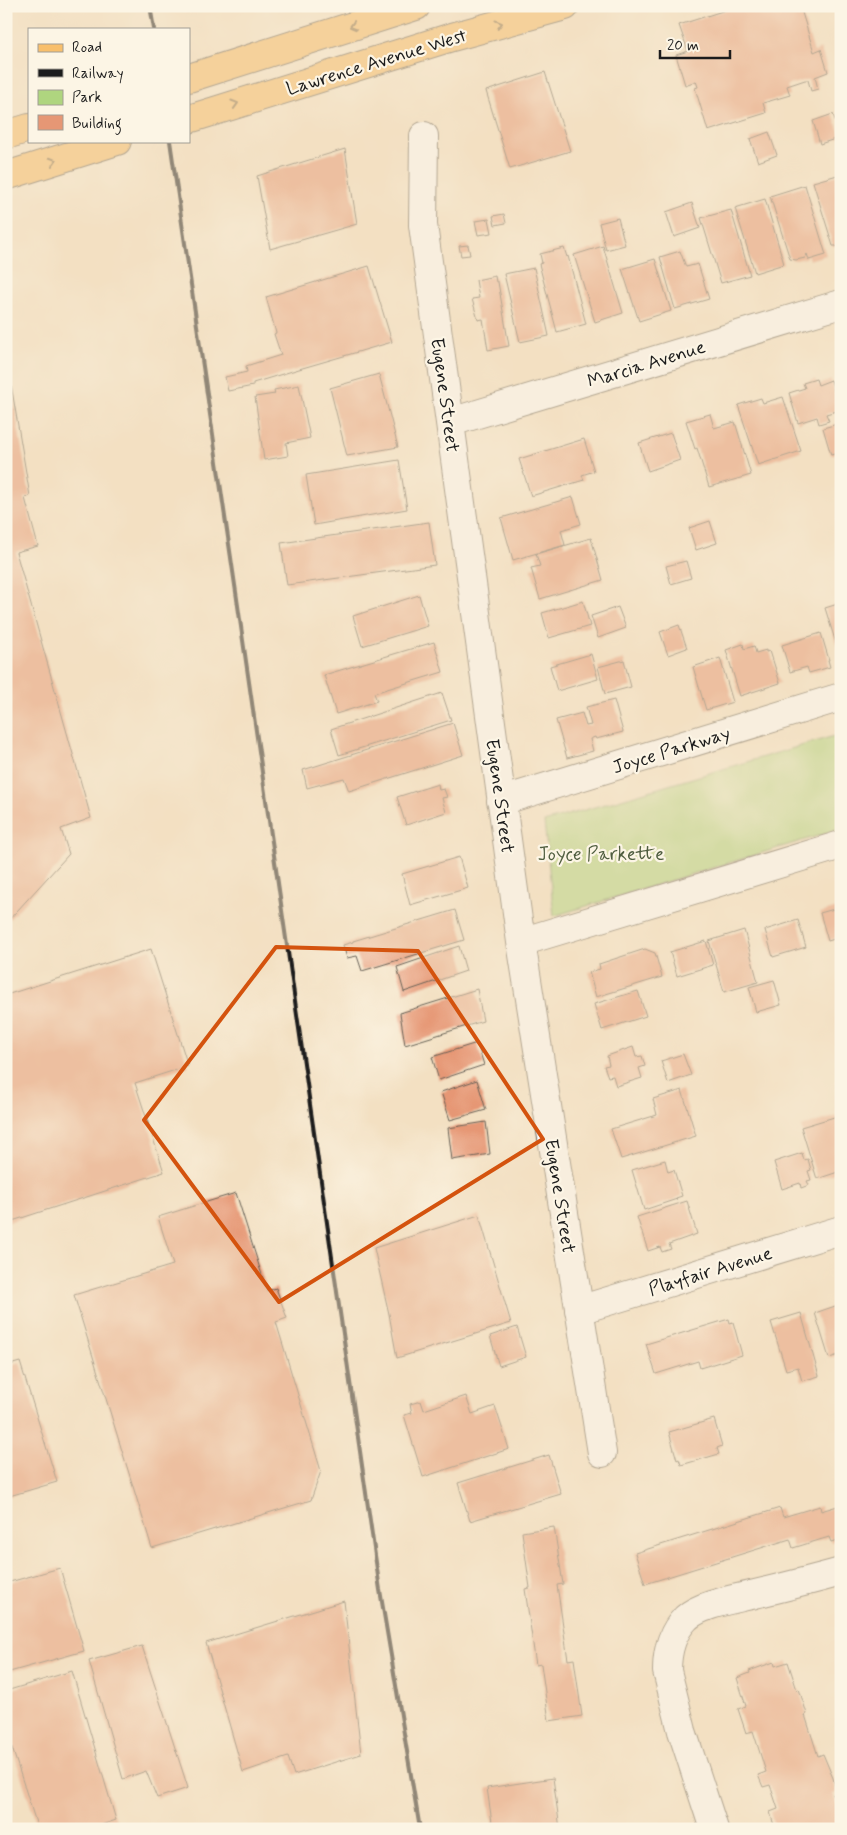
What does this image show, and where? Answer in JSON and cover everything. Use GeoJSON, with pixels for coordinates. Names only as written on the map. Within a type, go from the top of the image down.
{"type":"FeatureCollection","features":[{"type":"Feature","properties":{"kind":"main road","name":"Lawrence Avenue West"},"geometry":{"type":"LineString","coordinates":[[190,78],[416,6]]}},
{"type":"Feature","properties":{"kind":"main road","name":"Lawrence Avenue West"},"geometry":{"type":"LineString","coordinates":[[190,119],[452,37],[565,6]]}},
{"type":"Feature","properties":{"kind":"main road"},"geometry":{"type":"LineString","coordinates":[[6,135],[28,128]]}},
{"type":"Feature","properties":{"kind":"main road"},"geometry":{"type":"LineString","coordinates":[[6,176],[114,142]]}},
{"type":"Feature","properties":{"kind":"street","name":"Eugene Street"},"geometry":{"type":"LineString","coordinates":[[424,136],[424,224],[501,801],[521,942],[602,1453]]}},
{"type":"Feature","properties":{"kind":"street","name":"Marcia Avenue"},"geometry":{"type":"LineString","coordinates":[[451,422],[841,304]]}},
{"type":"Feature","properties":{"kind":"street","name":"Joyce Parkway"},"geometry":{"type":"LineString","coordinates":[[501,801],[841,697]]}},
{"type":"Feature","properties":{"kind":"street"},"geometry":{"type":"LineString","coordinates":[[521,942],[841,845]]}},
{"type":"Feature","properties":{"kind":"street","name":"Playfair Avenue"},"geometry":{"type":"LineString","coordinates":[[579,1310],[841,1230]]}},
{"type":"Feature","properties":{"kind":"street"},"geometry":{"type":"LineString","coordinates":[[714,1829],[682,1731],[667,1670],[667,1660],[674,1635],[687,1617],[701,1610],[734,1599],[841,1572]]}},
{"type":"Feature","properties":{"kind":"highlighted area"},"geometry":{"type":"Polygon","coordinates":[[[276,947],[418,951],[543,1139],[279,1302],[144,1120],[276,947]]]}},
{"type":"Feature","properties":{"kind":"green space","name":"Joyce Parkette"},"geometry":{"type":"Polygon","coordinates":[[[841,734],[841,829],[554,916],[544,822],[841,734]]]}},
{"type":"Feature","properties":{"kind":"building"},"geometry":{"type":"Polygon","coordinates":[[[738,6],[800,6],[814,52],[821,49],[828,72],[815,77],[818,89],[811,91],[808,80],[787,86],[790,95],[763,103],[766,113],[708,131],[695,88],[698,87],[696,81],[685,85],[676,55],[688,51],[679,25],[738,6]]]}},
{"type":"Feature","properties":{"kind":"building"},"geometry":{"type":"Polygon","coordinates":[[[545,72],[570,151],[510,169],[486,91],[545,72]]]}},
{"type":"Feature","properties":{"kind":"building"},"geometry":{"type":"Polygon","coordinates":[[[833,114],[841,137],[820,144],[813,121],[833,114]]]}},
{"type":"Feature","properties":{"kind":"building"},"geometry":{"type":"Polygon","coordinates":[[[769,132],[777,155],[758,162],[750,139],[769,132]]]}},
{"type":"Feature","properties":{"kind":"building"},"geometry":{"type":"Polygon","coordinates":[[[345,149],[357,224],[270,249],[257,176],[345,149]]]}},
{"type":"Feature","properties":{"kind":"building"},"geometry":{"type":"Polygon","coordinates":[[[841,174],[841,247],[839,248],[833,246],[813,182],[841,174]]]}},
{"type":"Feature","properties":{"kind":"building"},"geometry":{"type":"Polygon","coordinates":[[[805,185],[826,255],[809,260],[807,254],[805,258],[796,260],[790,259],[770,196],[805,185]]]}},
{"type":"Feature","properties":{"kind":"building"},"geometry":{"type":"Polygon","coordinates":[[[765,199],[784,264],[755,273],[735,208],[765,199]]]}},
{"type":"Feature","properties":{"kind":"building"},"geometry":{"type":"Polygon","coordinates":[[[692,203],[700,228],[674,237],[666,212],[692,203]]]}},
{"type":"Feature","properties":{"kind":"building"},"geometry":{"type":"Polygon","coordinates":[[[731,210],[750,275],[721,283],[701,218],[731,210]]]}},
{"type":"Feature","properties":{"kind":"building"},"geometry":{"type":"Polygon","coordinates":[[[504,214],[506,223],[495,225],[493,216],[504,214]]]}},
{"type":"Feature","properties":{"kind":"building"},"geometry":{"type":"Polygon","coordinates":[[[618,218],[625,245],[606,250],[599,223],[618,218]]]}},
{"type":"Feature","properties":{"kind":"building"},"geometry":{"type":"Polygon","coordinates":[[[489,219],[492,233],[478,235],[475,221],[489,219]]]}},
{"type":"Feature","properties":{"kind":"building"},"geometry":{"type":"Polygon","coordinates":[[[468,245],[470,255],[461,256],[459,246],[468,245]]]}},
{"type":"Feature","properties":{"kind":"building"},"geometry":{"type":"Polygon","coordinates":[[[603,246],[623,313],[595,322],[574,255],[603,246]]]}},
{"type":"Feature","properties":{"kind":"building"},"geometry":{"type":"Polygon","coordinates":[[[564,248],[568,256],[586,324],[557,332],[539,264],[542,263],[540,254],[564,248]]]}},
{"type":"Feature","properties":{"kind":"building"},"geometry":{"type":"Polygon","coordinates":[[[680,251],[686,267],[698,264],[709,299],[675,309],[660,257],[680,251]]]}},
{"type":"Feature","properties":{"kind":"building"},"geometry":{"type":"Polygon","coordinates":[[[655,259],[671,311],[639,321],[622,269],[655,259]]]}},
{"type":"Feature","properties":{"kind":"building"},"geometry":{"type":"Polygon","coordinates":[[[369,266],[392,342],[253,383],[253,386],[228,391],[225,377],[247,372],[246,366],[281,355],[274,334],[276,333],[266,297],[369,266]]]}},
{"type":"Feature","properties":{"kind":"building"},"geometry":{"type":"Polygon","coordinates":[[[534,268],[549,336],[520,342],[504,274],[534,268]]]}},
{"type":"Feature","properties":{"kind":"building"},"geometry":{"type":"Polygon","coordinates":[[[495,276],[496,282],[498,282],[509,346],[488,350],[483,319],[478,320],[472,299],[479,298],[476,280],[495,276]]]}},
{"type":"Feature","properties":{"kind":"building"},"geometry":{"type":"Polygon","coordinates":[[[6,355],[30,496],[25,498],[38,546],[16,552],[91,818],[61,829],[69,854],[6,923],[6,355]]]}},
{"type":"Feature","properties":{"kind":"building"},"geometry":{"type":"Polygon","coordinates":[[[379,374],[398,447],[347,456],[330,388],[379,374]]]}},
{"type":"Feature","properties":{"kind":"building"},"geometry":{"type":"Polygon","coordinates":[[[816,379],[818,385],[831,380],[840,410],[826,414],[829,421],[819,424],[817,417],[798,423],[789,393],[805,388],[803,383],[816,379]]]}},
{"type":"Feature","properties":{"kind":"building"},"geometry":{"type":"Polygon","coordinates":[[[299,385],[310,438],[286,443],[288,456],[264,460],[255,397],[275,394],[274,390],[299,385]]]}},
{"type":"Feature","properties":{"kind":"building"},"geometry":{"type":"Polygon","coordinates":[[[783,397],[801,451],[758,465],[738,405],[761,398],[763,403],[783,397]]]}},
{"type":"Feature","properties":{"kind":"building"},"geometry":{"type":"Polygon","coordinates":[[[710,414],[714,428],[735,422],[751,475],[709,487],[697,448],[695,449],[686,421],[710,414]]]}},
{"type":"Feature","properties":{"kind":"building"},"geometry":{"type":"Polygon","coordinates":[[[841,423],[841,452],[831,455],[823,428],[841,423]]]}},
{"type":"Feature","properties":{"kind":"building"},"geometry":{"type":"Polygon","coordinates":[[[671,433],[680,460],[648,471],[639,443],[671,433]]]}},
{"type":"Feature","properties":{"kind":"building"},"geometry":{"type":"Polygon","coordinates":[[[584,439],[594,471],[582,475],[584,480],[531,496],[519,459],[584,439]]]}},
{"type":"Feature","properties":{"kind":"building"},"geometry":{"type":"Polygon","coordinates":[[[399,460],[407,509],[314,525],[306,475],[399,460]]]}},
{"type":"Feature","properties":{"kind":"building"},"geometry":{"type":"Polygon","coordinates":[[[573,497],[581,524],[561,530],[565,545],[513,560],[501,518],[573,497]]]}},
{"type":"Feature","properties":{"kind":"building"},"geometry":{"type":"Polygon","coordinates":[[[710,521],[717,543],[696,550],[689,528],[710,521]]]}},
{"type":"Feature","properties":{"kind":"building"},"geometry":{"type":"Polygon","coordinates":[[[429,522],[435,565],[287,585],[281,543],[429,522]]]}},
{"type":"Feature","properties":{"kind":"building"},"geometry":{"type":"Polygon","coordinates":[[[591,538],[603,580],[540,599],[531,568],[540,566],[536,554],[591,538]]]}},
{"type":"Feature","properties":{"kind":"building"},"geometry":{"type":"Polygon","coordinates":[[[686,561],[691,578],[671,584],[666,566],[686,561]]]}},
{"type":"Feature","properties":{"kind":"building"},"geometry":{"type":"Polygon","coordinates":[[[419,595],[428,626],[362,646],[353,616],[419,595]]]}},
{"type":"Feature","properties":{"kind":"building"},"geometry":{"type":"Polygon","coordinates":[[[583,601],[590,626],[549,638],[542,613],[583,601]]]}},
{"type":"Feature","properties":{"kind":"building"},"geometry":{"type":"Polygon","coordinates":[[[841,603],[841,656],[840,656],[825,608],[841,603]]]}},
{"type":"Feature","properties":{"kind":"building"},"geometry":{"type":"Polygon","coordinates":[[[618,607],[626,628],[598,638],[591,616],[618,607]]]}},
{"type":"Feature","properties":{"kind":"building"},"geometry":{"type":"Polygon","coordinates":[[[679,625],[687,648],[668,655],[660,632],[679,625]]]}},
{"type":"Feature","properties":{"kind":"building"},"geometry":{"type":"Polygon","coordinates":[[[821,633],[830,667],[809,673],[807,667],[790,672],[782,645],[821,633]]]}},
{"type":"Feature","properties":{"kind":"building"},"geometry":{"type":"Polygon","coordinates":[[[434,642],[443,672],[374,693],[377,701],[336,714],[324,675],[434,642]]]}},
{"type":"Feature","properties":{"kind":"building"},"geometry":{"type":"Polygon","coordinates":[[[743,644],[744,649],[754,646],[756,653],[766,650],[766,652],[770,651],[780,683],[740,696],[726,650],[743,644]]]}},
{"type":"Feature","properties":{"kind":"building"},"geometry":{"type":"Polygon","coordinates":[[[591,654],[598,679],[557,691],[550,666],[591,654]]]}},
{"type":"Feature","properties":{"kind":"building"},"geometry":{"type":"Polygon","coordinates":[[[720,658],[733,702],[706,710],[693,667],[720,658]]]}},
{"type":"Feature","properties":{"kind":"building"},"geometry":{"type":"Polygon","coordinates":[[[624,660],[631,687],[605,694],[598,667],[624,660]]]}},
{"type":"Feature","properties":{"kind":"building"},"geometry":{"type":"Polygon","coordinates":[[[442,693],[451,720],[339,755],[331,729],[442,693]]]}},
{"type":"Feature","properties":{"kind":"building"},"geometry":{"type":"Polygon","coordinates":[[[614,700],[623,732],[590,739],[593,751],[567,758],[556,720],[582,713],[586,726],[591,725],[586,707],[614,700]]]}},
{"type":"Feature","properties":{"kind":"building"},"geometry":{"type":"Polygon","coordinates":[[[453,723],[463,755],[349,791],[344,778],[307,788],[303,770],[453,723]]]}},
{"type":"Feature","properties":{"kind":"building"},"geometry":{"type":"Polygon","coordinates":[[[438,784],[439,790],[444,789],[447,797],[442,798],[446,812],[406,825],[397,797],[438,784]]]}},
{"type":"Feature","properties":{"kind":"building"},"geometry":{"type":"Polygon","coordinates":[[[459,857],[468,888],[410,905],[402,874],[459,857]]]}},
{"type":"Feature","properties":{"kind":"building"},"geometry":{"type":"Polygon","coordinates":[[[841,907],[841,937],[828,941],[820,913],[841,907]]]}},
{"type":"Feature","properties":{"kind":"building"},"geometry":{"type":"Polygon","coordinates":[[[455,910],[464,940],[362,971],[357,956],[347,958],[343,945],[455,910]]]}},
{"type":"Feature","properties":{"kind":"building"},"geometry":{"type":"Polygon","coordinates":[[[798,920],[806,947],[773,957],[765,930],[798,920]]]}},
{"type":"Feature","properties":{"kind":"building"},"geometry":{"type":"Polygon","coordinates":[[[744,930],[758,982],[724,992],[709,941],[744,930]]]}},
{"type":"Feature","properties":{"kind":"building"},"geometry":{"type":"Polygon","coordinates":[[[706,941],[713,965],[677,976],[670,952],[706,941]]]}},
{"type":"Feature","properties":{"kind":"building"},"geometry":{"type":"Polygon","coordinates":[[[459,946],[466,971],[404,992],[397,967],[459,946]]]}},
{"type":"Feature","properties":{"kind":"building"},"geometry":{"type":"Polygon","coordinates":[[[151,949],[188,1066],[135,1083],[164,1172],[6,1223],[6,995],[151,949]]]}},
{"type":"Feature","properties":{"kind":"building"},"geometry":{"type":"Polygon","coordinates":[[[645,949],[655,953],[662,977],[596,997],[589,972],[600,969],[599,964],[645,949]]]}},
{"type":"Feature","properties":{"kind":"building"},"geometry":{"type":"Polygon","coordinates":[[[774,980],[781,1005],[756,1012],[749,987],[774,980]]]}},
{"type":"Feature","properties":{"kind":"building"},"geometry":{"type":"Polygon","coordinates":[[[477,989],[483,1021],[405,1045],[400,1013],[477,989]]]}},
{"type":"Feature","properties":{"kind":"building"},"geometry":{"type":"Polygon","coordinates":[[[638,991],[646,1016],[602,1030],[594,1004],[638,991]]]}},
{"type":"Feature","properties":{"kind":"building"},"geometry":{"type":"Polygon","coordinates":[[[477,1043],[484,1065],[439,1080],[432,1057],[477,1043]]]}},
{"type":"Feature","properties":{"kind":"building"},"geometry":{"type":"Polygon","coordinates":[[[633,1047],[636,1057],[642,1056],[645,1066],[639,1068],[642,1078],[616,1086],[613,1076],[608,1077],[604,1066],[609,1065],[607,1056],[633,1047]]]}},
{"type":"Feature","properties":{"kind":"building"},"geometry":{"type":"Polygon","coordinates":[[[683,1054],[691,1075],[668,1083],[661,1061],[683,1054]]]}},
{"type":"Feature","properties":{"kind":"building"},"geometry":{"type":"Polygon","coordinates":[[[477,1080],[486,1110],[450,1120],[441,1092],[477,1080]]]}},
{"type":"Feature","properties":{"kind":"building"},"geometry":{"type":"Polygon","coordinates":[[[682,1090],[696,1136],[621,1159],[611,1129],[657,1115],[653,1099],[682,1090]]]}},
{"type":"Feature","properties":{"kind":"building"},"geometry":{"type":"Polygon","coordinates":[[[841,1115],[841,1171],[817,1179],[801,1127],[841,1115]]]}},
{"type":"Feature","properties":{"kind":"building"},"geometry":{"type":"Polygon","coordinates":[[[486,1122],[490,1154],[452,1160],[448,1128],[486,1122]]]}},
{"type":"Feature","properties":{"kind":"building"},"geometry":{"type":"Polygon","coordinates":[[[802,1153],[804,1160],[808,1159],[811,1170],[808,1171],[811,1180],[807,1181],[809,1185],[801,1188],[800,1183],[782,1189],[774,1162],[802,1153]]]}},
{"type":"Feature","properties":{"kind":"building"},"geometry":{"type":"Polygon","coordinates":[[[665,1160],[668,1172],[674,1170],[682,1196],[644,1210],[632,1170],[665,1160]]]}},
{"type":"Feature","properties":{"kind":"building"},"geometry":{"type":"Polygon","coordinates":[[[236,1193],[267,1291],[276,1288],[287,1318],[276,1322],[321,1471],[311,1500],[152,1548],[74,1295],[173,1265],[158,1217],[236,1193]]]}},
{"type":"Feature","properties":{"kind":"building"},"geometry":{"type":"Polygon","coordinates":[[[687,1201],[697,1234],[669,1244],[671,1249],[662,1252],[660,1247],[648,1251],[637,1217],[687,1201]]]}},
{"type":"Feature","properties":{"kind":"building"},"geometry":{"type":"Polygon","coordinates":[[[479,1215],[511,1323],[397,1358],[374,1248],[479,1215]]]}},
{"type":"Feature","properties":{"kind":"building"},"geometry":{"type":"Polygon","coordinates":[[[841,1304],[840,1360],[839,1355],[829,1358],[815,1313],[841,1304]]]}},
{"type":"Feature","properties":{"kind":"building"},"geometry":{"type":"Polygon","coordinates":[[[801,1313],[819,1376],[802,1381],[798,1367],[786,1370],[771,1322],[801,1313]]]}},
{"type":"Feature","properties":{"kind":"building"},"geometry":{"type":"Polygon","coordinates":[[[729,1319],[730,1323],[733,1322],[742,1355],[700,1368],[698,1361],[656,1374],[646,1344],[729,1319]]]}},
{"type":"Feature","properties":{"kind":"building"},"geometry":{"type":"Polygon","coordinates":[[[517,1327],[526,1357],[499,1366],[490,1336],[517,1327]]]}},
{"type":"Feature","properties":{"kind":"building"},"geometry":{"type":"Polygon","coordinates":[[[20,1362],[57,1482],[6,1497],[6,1366],[20,1362]]]}},
{"type":"Feature","properties":{"kind":"building"},"geometry":{"type":"Polygon","coordinates":[[[466,1396],[472,1414],[495,1406],[509,1449],[423,1477],[404,1415],[412,1413],[410,1404],[421,1401],[424,1410],[466,1396]]]}},
{"type":"Feature","properties":{"kind":"building"},"geometry":{"type":"Polygon","coordinates":[[[714,1419],[722,1446],[717,1448],[719,1454],[681,1465],[679,1459],[677,1460],[669,1432],[714,1419]]]}},
{"type":"Feature","properties":{"kind":"building"},"geometry":{"type":"Polygon","coordinates":[[[549,1455],[561,1494],[470,1521],[458,1483],[549,1455]]]}},
{"type":"Feature","properties":{"kind":"building"},"geometry":{"type":"Polygon","coordinates":[[[841,1505],[841,1539],[831,1542],[829,1537],[793,1548],[790,1539],[645,1584],[635,1553],[780,1508],[783,1517],[820,1506],[821,1511],[841,1505]]]}},
{"type":"Feature","properties":{"kind":"building"},"geometry":{"type":"Polygon","coordinates":[[[554,1527],[563,1584],[557,1585],[568,1660],[574,1659],[582,1716],[549,1721],[541,1664],[536,1665],[525,1589],[530,1588],[522,1532],[554,1527]]]}},
{"type":"Feature","properties":{"kind":"building"},"geometry":{"type":"Polygon","coordinates":[[[60,1568],[84,1651],[6,1673],[6,1583],[60,1568]]]}},
{"type":"Feature","properties":{"kind":"building"},"geometry":{"type":"Polygon","coordinates":[[[344,1601],[361,1754],[294,1775],[288,1757],[243,1772],[206,1643],[344,1601]]]}},
{"type":"Feature","properties":{"kind":"building"},"geometry":{"type":"Polygon","coordinates":[[[142,1646],[188,1788],[157,1798],[146,1771],[123,1779],[89,1661],[142,1646]]]}},
{"type":"Feature","properties":{"kind":"building"},"geometry":{"type":"Polygon","coordinates":[[[774,1662],[775,1666],[788,1662],[797,1690],[799,1689],[818,1756],[823,1754],[833,1778],[837,1793],[833,1794],[841,1817],[837,1818],[840,1829],[775,1829],[770,1812],[778,1809],[770,1785],[763,1787],[758,1775],[766,1772],[753,1731],[746,1733],[738,1709],[746,1706],[737,1678],[750,1673],[749,1671],[774,1662]]]}},
{"type":"Feature","properties":{"kind":"building"},"geometry":{"type":"Polygon","coordinates":[[[72,1671],[116,1820],[90,1829],[38,1829],[6,1729],[6,1691],[72,1671]]]}},
{"type":"Feature","properties":{"kind":"building"},"geometry":{"type":"Polygon","coordinates":[[[553,1778],[560,1829],[493,1829],[487,1788],[553,1778]]]}},
{"type":"Feature","properties":{"kind":"railway"},"geometry":{"type":"LineString","coordinates":[[150,6],[154,28]]}},
{"type":"Feature","properties":{"kind":"railway"},"geometry":{"type":"LineString","coordinates":[[170,142],[380,1590],[420,1829]]}}]}
